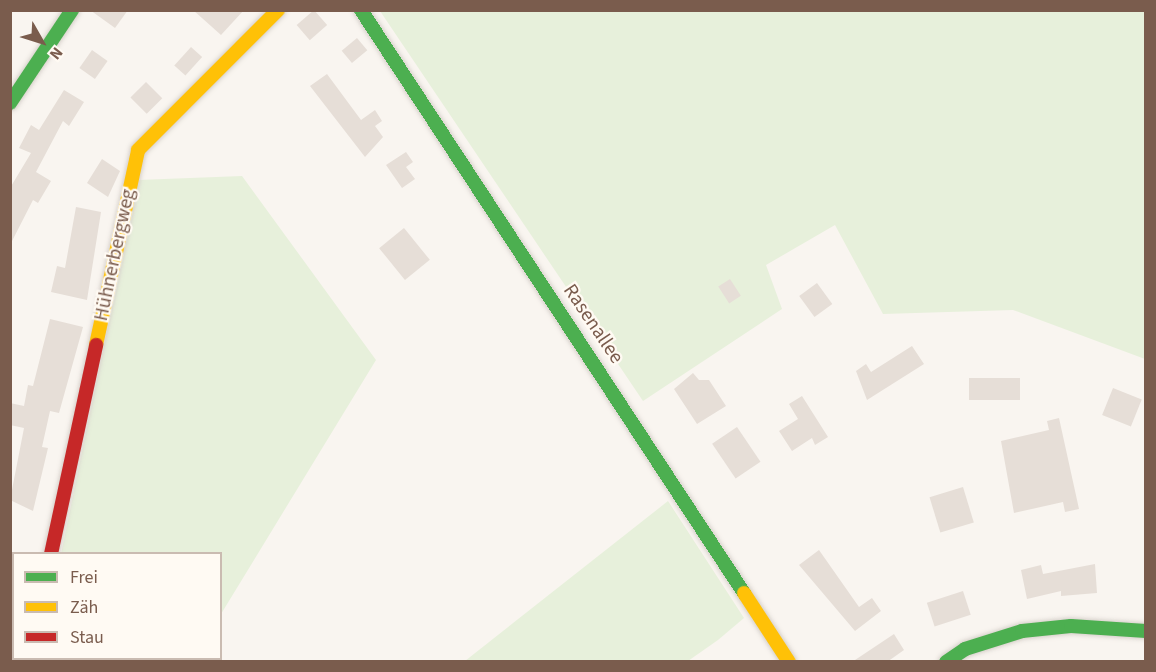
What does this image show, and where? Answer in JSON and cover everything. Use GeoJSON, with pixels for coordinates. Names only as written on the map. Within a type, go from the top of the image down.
{"type":"FeatureCollection","features":[{"type":"Feature","properties":{"kind":"street"},"geometry":{"type":"LineString","coordinates":[[10,103],[72,10]]}},
{"type":"Feature","properties":{"kind":"street","name":"Hühnerbergweg"},"geometry":{"type":"LineString","coordinates":[[51,552],[138,150],[278,10]]}},
{"type":"Feature","properties":{"kind":"street","name":"Rasenallee"},"geometry":{"type":"LineString","coordinates":[[361,10],[789,662]]}},
{"type":"Feature","properties":{"kind":"street"},"geometry":{"type":"LineString","coordinates":[[946,662],[965,648],[1022,631],[1071,626],[1146,631]]}},
{"type":"Feature","properties":{"kind":"green space"},"geometry":{"type":"Polygon","coordinates":[[[380,11],[1145,11],[1145,359],[1013,310],[883,314],[835,225],[766,265],[782,309],[643,401],[380,11]]]}},
{"type":"Feature","properties":{"kind":"green space"},"geometry":{"type":"Polygon","coordinates":[[[242,176],[376,360],[222,612],[222,552],[61,552],[138,180],[242,176]]]}},
{"type":"Feature","properties":{"kind":"green space"},"geometry":{"type":"Polygon","coordinates":[[[668,501],[744,618],[718,640],[688,661],[465,661],[668,501]]]}},
{"type":"Feature","properties":{"kind":"green space"},"geometry":{"type":"Polygon","coordinates":[[[32,660],[143,660],[31,662],[32,660]]]}},
{"type":"Feature","properties":{"kind":"building"},"geometry":{"type":"Polygon","coordinates":[[[90,10],[128,10],[115,28],[90,10]]]}},
{"type":"Feature","properties":{"kind":"building"},"geometry":{"type":"Polygon","coordinates":[[[193,10],[244,10],[221,35],[193,10]]]}},
{"type":"Feature","properties":{"kind":"building"},"geometry":{"type":"Polygon","coordinates":[[[314,10],[327,25],[310,40],[297,25],[314,10]]]}},
{"type":"Feature","properties":{"kind":"building"},"geometry":{"type":"Polygon","coordinates":[[[357,38],[367,50],[352,63],[342,51],[357,38]]]}},
{"type":"Feature","properties":{"kind":"building"},"geometry":{"type":"Polygon","coordinates":[[[191,47],[202,57],[185,76],[174,66],[191,47]]]}},
{"type":"Feature","properties":{"kind":"building"},"geometry":{"type":"Polygon","coordinates":[[[92,50],[108,61],[95,79],[79,68],[92,50]]]}},
{"type":"Feature","properties":{"kind":"building"},"geometry":{"type":"Polygon","coordinates":[[[327,74],[361,120],[375,110],[382,121],[375,126],[383,137],[365,157],[310,86],[327,74]]]}},
{"type":"Feature","properties":{"kind":"building"},"geometry":{"type":"Polygon","coordinates":[[[146,82],[162,98],[147,114],[130,98],[146,82]]]}},
{"type":"Feature","properties":{"kind":"building"},"geometry":{"type":"Polygon","coordinates":[[[64,90],[84,102],[69,126],[63,121],[36,172],[51,181],[38,203],[33,200],[10,245],[10,188],[31,153],[19,148],[31,125],[39,130],[64,90]]]}},
{"type":"Feature","properties":{"kind":"building"},"geometry":{"type":"Polygon","coordinates":[[[406,152],[413,162],[406,167],[415,179],[402,188],[386,165],[406,152]]]}},
{"type":"Feature","properties":{"kind":"building"},"geometry":{"type":"Polygon","coordinates":[[[102,159],[120,171],[108,197],[87,183],[102,159]]]}},
{"type":"Feature","properties":{"kind":"building"},"geometry":{"type":"Polygon","coordinates":[[[76,207],[101,212],[87,300],[51,292],[57,266],[65,268],[76,207]]]}},
{"type":"Feature","properties":{"kind":"building"},"geometry":{"type":"Polygon","coordinates":[[[404,228],[430,260],[405,280],[379,248],[404,228]]]}},
{"type":"Feature","properties":{"kind":"building"},"geometry":{"type":"Polygon","coordinates":[[[730,279],[741,296],[729,303],[718,287],[730,279]]]}},
{"type":"Feature","properties":{"kind":"building"},"geometry":{"type":"Polygon","coordinates":[[[817,283],[832,304],[814,317],[799,296],[817,283]]]}},
{"type":"Feature","properties":{"kind":"building"},"geometry":{"type":"Polygon","coordinates":[[[50,319],[83,327],[59,413],[50,411],[42,447],[48,448],[33,511],[10,500],[24,428],[10,425],[10,403],[24,406],[28,385],[33,386],[50,319]]]}},
{"type":"Feature","properties":{"kind":"building"},"geometry":{"type":"Polygon","coordinates":[[[912,346],[924,364],[867,400],[856,371],[866,364],[871,372],[912,346]]]}},
{"type":"Feature","properties":{"kind":"building"},"geometry":{"type":"Polygon","coordinates":[[[693,373],[699,380],[709,380],[726,406],[697,424],[674,389],[693,373]]]}},
{"type":"Feature","properties":{"kind":"building"},"geometry":{"type":"Polygon","coordinates":[[[969,378],[1020,378],[1020,400],[969,400],[969,378]]]}},
{"type":"Feature","properties":{"kind":"building"},"geometry":{"type":"Polygon","coordinates":[[[1113,388],[1142,400],[1131,427],[1102,415],[1113,388]]]}},
{"type":"Feature","properties":{"kind":"building"},"geometry":{"type":"Polygon","coordinates":[[[802,396],[828,437],[815,445],[812,438],[792,451],[779,431],[798,419],[789,404],[802,396]]]}},
{"type":"Feature","properties":{"kind":"building"},"geometry":{"type":"Polygon","coordinates":[[[1059,418],[1079,509],[1065,512],[1063,502],[1014,513],[1001,441],[1049,430],[1047,421],[1059,418]]]}},
{"type":"Feature","properties":{"kind":"building"},"geometry":{"type":"Polygon","coordinates":[[[737,427],[760,462],[736,479],[712,444],[737,427]]]}},
{"type":"Feature","properties":{"kind":"building"},"geometry":{"type":"Polygon","coordinates":[[[963,487],[974,522],[940,533],[930,497],[963,487]]]}},
{"type":"Feature","properties":{"kind":"building"},"geometry":{"type":"Polygon","coordinates":[[[819,550],[859,607],[872,598],[881,611],[855,631],[799,565],[819,550]]]}},
{"type":"Feature","properties":{"kind":"building"},"geometry":{"type":"Polygon","coordinates":[[[1095,564],[1097,593],[1061,596],[1061,591],[1027,599],[1021,570],[1041,565],[1043,574],[1095,564]]]}},
{"type":"Feature","properties":{"kind":"building"},"geometry":{"type":"Polygon","coordinates":[[[963,591],[971,615],[935,627],[927,603],[963,591]]]}},
{"type":"Feature","properties":{"kind":"building"},"geometry":{"type":"Polygon","coordinates":[[[894,634],[904,650],[887,662],[852,662],[894,634]]]}},
{"type":"Feature","properties":{"kind":"traffic: fast"},"geometry":{"type":"LineString","coordinates":[[10,103],[72,10]]}},
{"type":"Feature","properties":{"kind":"traffic: fast"},"geometry":{"type":"LineString","coordinates":[[361,10],[744,593]]}},
{"type":"Feature","properties":{"kind":"traffic: fast"},"geometry":{"type":"LineString","coordinates":[[946,662],[965,649],[1022,631],[1071,626],[1146,631]]}},
{"type":"Feature","properties":{"kind":"traffic: slow"},"geometry":{"type":"LineString","coordinates":[[96,345],[138,150],[278,10]]}},
{"type":"Feature","properties":{"kind":"traffic: slow"},"geometry":{"type":"LineString","coordinates":[[744,593],[789,662]]}},
{"type":"Feature","properties":{"kind":"traffic: jam"},"geometry":{"type":"LineString","coordinates":[[51,552],[96,345]]}}]}
